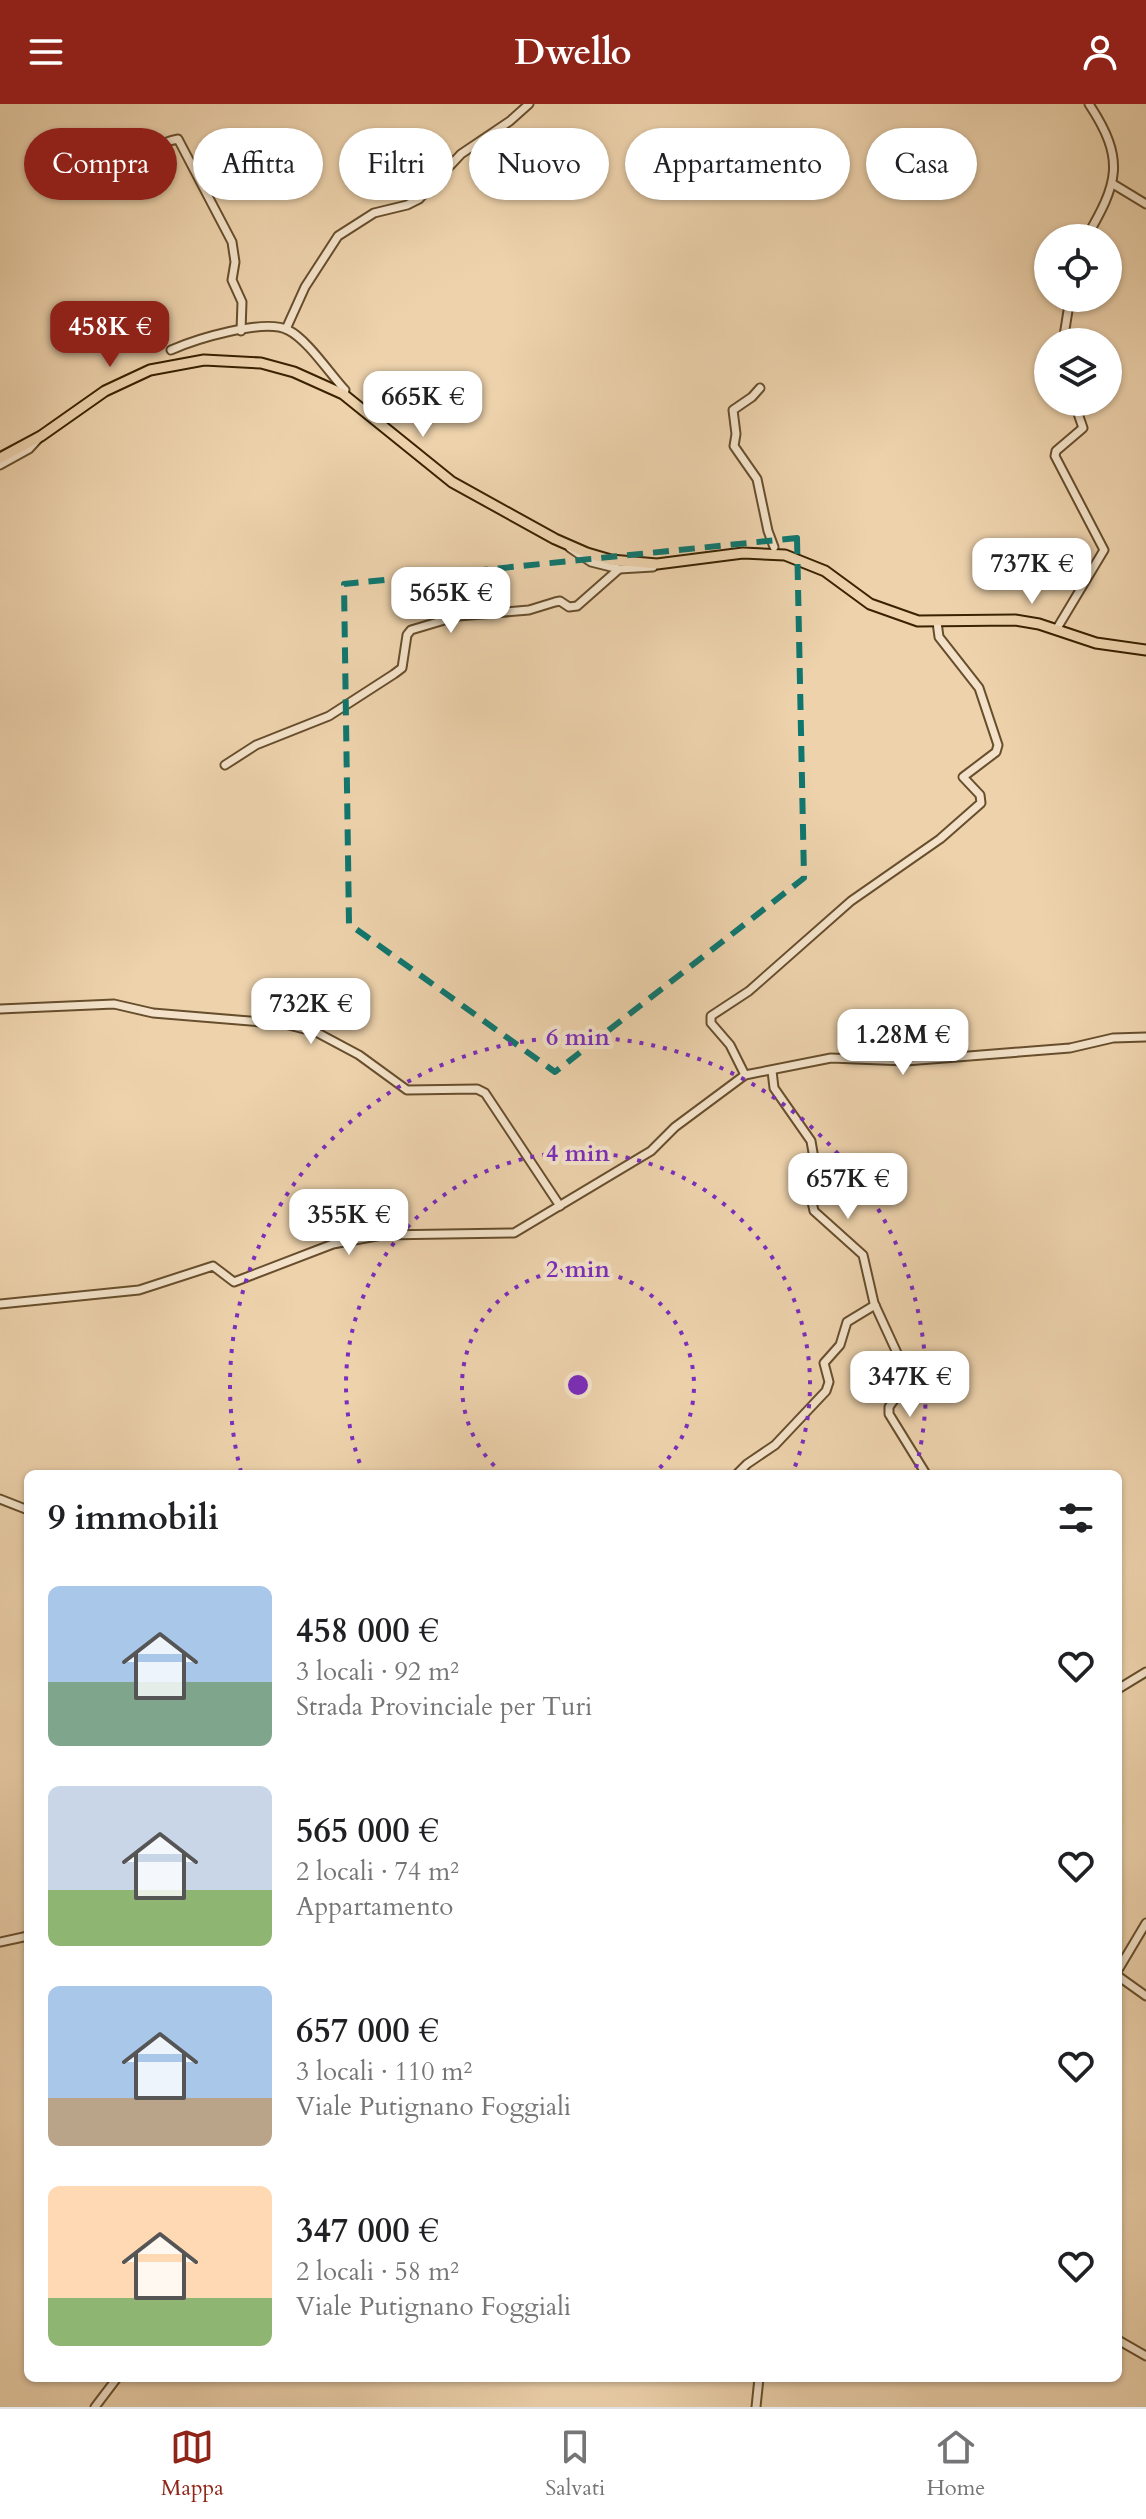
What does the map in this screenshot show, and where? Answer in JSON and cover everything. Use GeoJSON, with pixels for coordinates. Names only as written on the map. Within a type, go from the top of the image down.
{"type":"FeatureCollection","features":[{"type":"Feature","properties":{"kind":"main road"},"geometry":{"type":"LineString","coordinates":[[0,458],[41,436],[116,385],[150,370],[182,362],[224,359],[261,363],[294,372],[343,394],[452,482],[569,545],[611,560],[657,564],[743,553],[785,555],[825,571],[870,604],[918,621],[989,618],[1039,624],[1096,643],[1146,650]]}},
{"type":"Feature","properties":{"kind":"street"},"geometry":{"type":"LineString","coordinates":[[286,329],[305,287],[338,236],[374,213],[419,199],[461,154],[510,121],[529,104]]}},
{"type":"Feature","properties":{"kind":"street"},"geometry":{"type":"LineString","coordinates":[[1089,104],[1109,139],[1113,184],[1094,224]]}},
{"type":"Feature","properties":{"kind":"street"},"geometry":{"type":"LineString","coordinates":[[177,139],[232,242],[235,262],[232,280],[242,302],[241,331]]}},
{"type":"Feature","properties":{"kind":"street"},"geometry":{"type":"LineString","coordinates":[[1113,184],[1146,204]]}},
{"type":"Feature","properties":{"kind":"street"},"geometry":{"type":"LineString","coordinates":[[171,350],[196,339],[270,327],[286,329],[302,342],[345,390],[343,394]]}},
{"type":"Feature","properties":{"kind":"street"},"geometry":{"type":"LineString","coordinates":[[760,388],[733,410],[734,446],[757,479],[774,547]]}},
{"type":"Feature","properties":{"kind":"street"},"geometry":{"type":"LineString","coordinates":[[1056,630],[1104,550],[1056,461],[1056,451],[1083,428],[1079,416]]}},
{"type":"Feature","properties":{"kind":"street"},"geometry":{"type":"LineString","coordinates":[[0,465],[29,449],[41,436]]}},
{"type":"Feature","properties":{"kind":"street"},"geometry":{"type":"LineString","coordinates":[[569,545],[572,551],[591,562],[619,569],[653,567],[657,564]]}},
{"type":"Feature","properties":{"kind":"street"},"geometry":{"type":"LineString","coordinates":[[225,765],[256,745],[329,716],[394,674],[402,668],[407,635],[411,630],[458,616],[529,610],[555,602],[569,607],[577,606],[619,569]]}},
{"type":"Feature","properties":{"kind":"street"},"geometry":{"type":"LineString","coordinates":[[745,1075],[730,1045],[713,1027],[711,1016],[749,991],[851,901],[940,839],[981,803],[980,795],[963,777],[996,752],[998,745],[979,688],[939,637],[937,622]]}},
{"type":"Feature","properties":{"kind":"street"},"geometry":{"type":"LineString","coordinates":[[0,1009],[114,1004],[153,1013],[305,1028],[359,1055],[407,1090],[477,1089],[485,1093],[560,1206]]}},
{"type":"Feature","properties":{"kind":"street"},"geometry":{"type":"LineString","coordinates":[[0,1304],[139,1290],[213,1266],[234,1282],[333,1244],[382,1235],[514,1233],[651,1151],[675,1127],[745,1075],[831,1058],[921,1060],[1070,1048],[1113,1038],[1146,1037]]}},
{"type":"Feature","properties":{"kind":"street"},"geometry":{"type":"LineString","coordinates":[[772,1071],[774,1088],[811,1141],[816,1170],[812,1202],[816,1215],[863,1255],[875,1305],[909,1379],[889,1407],[889,1414],[924,1470]]}},
{"type":"Feature","properties":{"kind":"street"},"geometry":{"type":"LineString","coordinates":[[741,1470],[775,1445],[826,1391],[829,1382],[824,1363],[840,1345],[845,1324],[875,1305]]}},
{"type":"Feature","properties":{"kind":"street"},"geometry":{"type":"LineString","coordinates":[[0,1499],[24,1508]]}},
{"type":"Feature","properties":{"kind":"street"},"geometry":{"type":"LineString","coordinates":[[1122,1687],[1146,1672]]}},
{"type":"Feature","properties":{"kind":"street"},"geometry":{"type":"LineString","coordinates":[[1122,1966],[1146,1923]]}},
{"type":"Feature","properties":{"kind":"street"},"geometry":{"type":"LineString","coordinates":[[0,1942],[24,1937]]}},
{"type":"Feature","properties":{"kind":"street"},"geometry":{"type":"LineString","coordinates":[[1122,1976],[1146,1996]]}},
{"type":"Feature","properties":{"kind":"street"},"geometry":{"type":"LineString","coordinates":[[1122,2342],[1146,2356]]}},
{"type":"Feature","properties":{"kind":"street"},"geometry":{"type":"LineString","coordinates":[[95,2407],[114,2382]]}},
{"type":"Feature","properties":{"kind":"street"},"geometry":{"type":"LineString","coordinates":[[756,2407],[759,2382]]}},
{"type":"Feature","properties":{"kind":"highlighted area"},"geometry":{"type":"Polygon","coordinates":[[[797,538],[804,878],[555,1072],[349,924],[344,584],[797,538]]]}}]}
